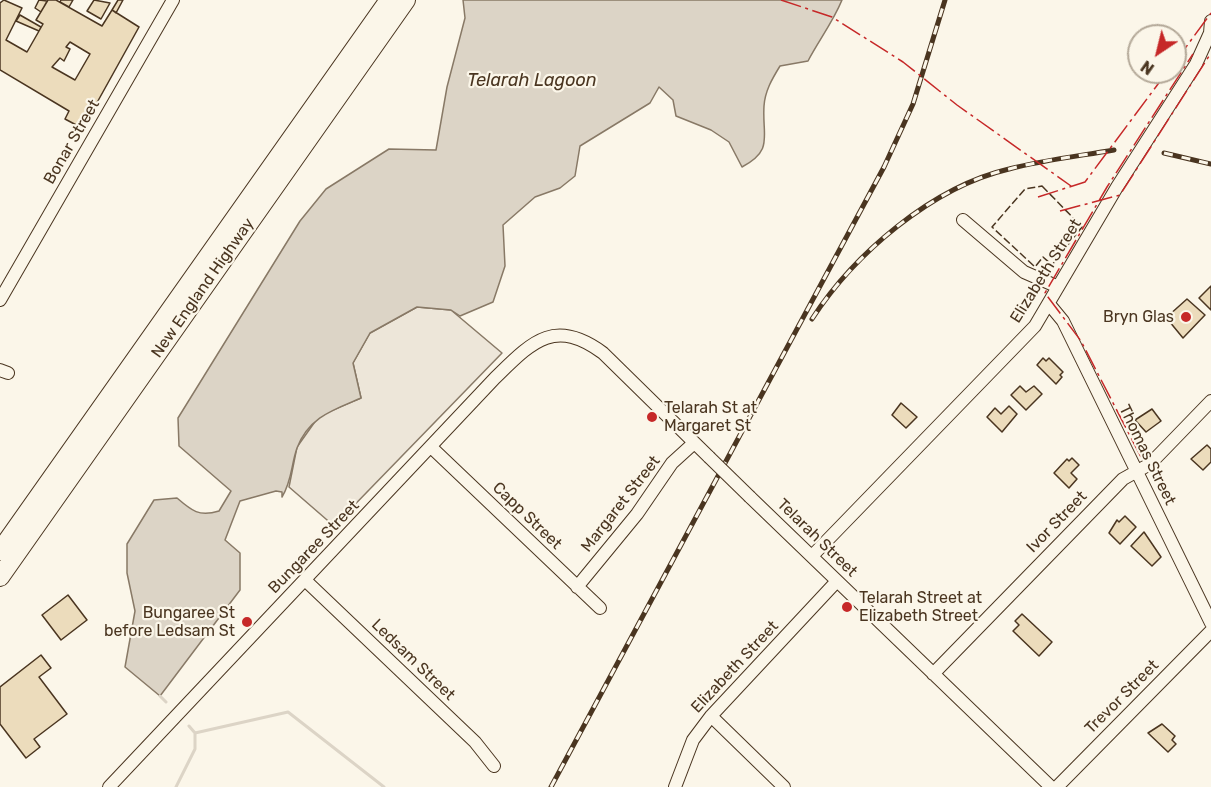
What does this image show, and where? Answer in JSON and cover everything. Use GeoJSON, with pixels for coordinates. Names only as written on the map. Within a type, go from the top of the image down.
{"type":"FeatureCollection","features":[{"type":"Feature","properties":{"kind":"highway","name":"New England Highway"},"geometry":{"type":"LineString","coordinates":[[0,551],[389,0]]}},
{"type":"Feature","properties":{"kind":"highway","name":"New England Highway"},"geometry":{"type":"LineString","coordinates":[[0,577],[406,0]]}},
{"type":"Feature","properties":{"kind":"street","name":"Bonar Street"},"geometry":{"type":"LineString","coordinates":[[0,300],[173,0]]}},
{"type":"Feature","properties":{"kind":"street","name":"Elizabeth Street"},"geometry":{"type":"LineString","coordinates":[[812,556],[1035,326],[1049,304],[1056,286],[1196,64],[1210,33],[1211,21]]}},
{"type":"Feature","properties":{"kind":"street"},"geometry":{"type":"LineString","coordinates":[[963,220],[1024,272],[1056,286]]}},
{"type":"Feature","properties":{"kind":"street","name":"Thomas Street"},"geometry":{"type":"LineString","coordinates":[[1049,304],[1064,321],[1211,623]]}},
{"type":"Feature","properties":{"kind":"street","name":"Telarah Street"},"geometry":{"type":"LineString","coordinates":[[549,336],[570,335],[587,341],[603,353],[1051,787]]}},
{"type":"Feature","properties":{"kind":"street","name":"Bungaree Street"},"geometry":{"type":"LineString","coordinates":[[109,787],[525,349],[549,336]]}},
{"type":"Feature","properties":{"kind":"street","name":"Ivor Street"},"geometry":{"type":"LineString","coordinates":[[933,674],[1123,478],[1150,464],[1211,402]]}},
{"type":"Feature","properties":{"kind":"street","name":"Margaret Street"},"geometry":{"type":"LineString","coordinates":[[577,587],[637,514],[672,463],[694,443]]}},
{"type":"Feature","properties":{"kind":"street","name":"Capp Street"},"geometry":{"type":"LineString","coordinates":[[431,447],[600,608]]}},
{"type":"Feature","properties":{"kind":"street","name":"Ledsam Street"},"geometry":{"type":"LineString","coordinates":[[305,580],[475,742],[494,766]]}},
{"type":"Feature","properties":{"kind":"street","name":"Elizabeth Street"},"geometry":{"type":"LineString","coordinates":[[675,787],[693,740],[711,716],[837,581]]}},
{"type":"Feature","properties":{"kind":"street","name":"Trevor Street"},"geometry":{"type":"LineString","coordinates":[[1058,787],[1211,631]]}},
{"type":"Feature","properties":{"kind":"street"},"geometry":{"type":"LineString","coordinates":[[711,716],[784,787]]}},
{"type":"Feature","properties":{"kind":"shaded area"},"geometry":{"type":"Polygon","coordinates":[[[417,307],[451,310],[502,353],[334,526],[289,487],[297,447],[319,416],[361,398],[353,363],[370,333],[417,307]]]}},
{"type":"Feature","properties":{"kind":"water","name":"Telarah Lagoon"},"geometry":{"type":"Polygon","coordinates":[[[463,0],[842,0],[808,61],[780,66],[774,76],[767,90],[765,101],[764,142],[759,155],[752,161],[742,167],[729,142],[711,130],[676,116],[673,100],[659,87],[650,103],[580,146],[575,176],[560,188],[535,197],[503,225],[505,266],[493,302],[460,316],[451,310],[417,307],[370,333],[353,363],[361,398],[323,416],[308,429],[297,448],[288,485],[282,497],[282,492],[276,491],[240,501],[225,540],[240,553],[240,590],[160,696],[125,667],[135,611],[127,573],[127,544],[154,500],[177,498],[196,512],[212,513],[219,511],[231,491],[179,446],[178,418],[300,221],[326,189],[389,149],[436,150],[447,87],[465,18],[463,0]]]}},
{"type":"Feature","properties":{"kind":"building"},"geometry":{"type":"Polygon","coordinates":[[[4,0],[22,8],[6,40],[27,52],[43,24],[36,20],[48,0],[56,0],[102,26],[112,10],[139,27],[89,117],[80,127],[65,119],[69,111],[0,70],[0,3],[4,0]],[[70,42],[66,47],[70,49],[64,61],[60,58],[52,67],[75,80],[90,54],[70,42]]]}},
{"type":"Feature","properties":{"kind":"building"},"geometry":{"type":"Polygon","coordinates":[[[39,0],[47,1],[41,12],[35,8],[39,0]]]}},
{"type":"Feature","properties":{"kind":"building"},"geometry":{"type":"Polygon","coordinates":[[[61,0],[73,0],[69,7],[60,2],[61,0]]]}},
{"type":"Feature","properties":{"kind":"building"},"geometry":{"type":"Polygon","coordinates":[[[94,0],[110,3],[101,19],[87,11],[94,0]]]}},
{"type":"Feature","properties":{"kind":"building"},"geometry":{"type":"Polygon","coordinates":[[[118,0],[123,0],[116,13],[112,10],[118,0]]]}},
{"type":"Feature","properties":{"kind":"building"},"geometry":{"type":"Polygon","coordinates":[[[20,15],[41,27],[39,31],[16,21],[20,15]]]}},
{"type":"Feature","properties":{"kind":"building"},"geometry":{"type":"Polygon","coordinates":[[[1211,286],[1211,310],[1199,298],[1211,286]]]}},
{"type":"Feature","properties":{"kind":"building","name":"Bryn Glas"},"geometry":{"type":"Polygon","coordinates":[[[1187,299],[1205,315],[1183,338],[1169,321],[1168,316],[1187,299]]]}},
{"type":"Feature","properties":{"kind":"building"},"geometry":{"type":"Polygon","coordinates":[[[1043,358],[1046,361],[1049,358],[1063,372],[1056,384],[1037,365],[1043,358]]]}},
{"type":"Feature","properties":{"kind":"building"},"geometry":{"type":"Polygon","coordinates":[[[1020,386],[1026,392],[1034,386],[1042,394],[1026,410],[1011,395],[1020,386]]]}},
{"type":"Feature","properties":{"kind":"building"},"geometry":{"type":"Polygon","coordinates":[[[901,403],[917,417],[906,428],[892,415],[901,403]]]}},
{"type":"Feature","properties":{"kind":"building"},"geometry":{"type":"Polygon","coordinates":[[[1009,406],[1017,414],[1002,432],[987,417],[995,408],[1001,414],[1009,406]]]}},
{"type":"Feature","properties":{"kind":"building"},"geometry":{"type":"Polygon","coordinates":[[[1152,409],[1161,421],[1146,432],[1135,420],[1152,409]]]}},
{"type":"Feature","properties":{"kind":"building"},"geometry":{"type":"Polygon","coordinates":[[[1207,445],[1211,449],[1211,462],[1203,470],[1191,459],[1207,445]]]}},
{"type":"Feature","properties":{"kind":"building"},"geometry":{"type":"Polygon","coordinates":[[[1072,458],[1079,465],[1071,473],[1077,479],[1069,488],[1054,473],[1067,459],[1069,461],[1072,458]]]}},
{"type":"Feature","properties":{"kind":"building"},"geometry":{"type":"Polygon","coordinates":[[[1125,516],[1136,527],[1120,544],[1109,533],[1117,520],[1119,522],[1125,516]]]}},
{"type":"Feature","properties":{"kind":"building"},"geometry":{"type":"Polygon","coordinates":[[[1144,532],[1161,557],[1152,566],[1131,546],[1144,532]]]}},
{"type":"Feature","properties":{"kind":"building"},"geometry":{"type":"Polygon","coordinates":[[[68,595],[87,620],[61,640],[42,615],[68,595]]]}},
{"type":"Feature","properties":{"kind":"building"},"geometry":{"type":"Polygon","coordinates":[[[1022,614],[1052,642],[1039,656],[1013,631],[1019,625],[1015,621],[1022,614]]]}},
{"type":"Feature","properties":{"kind":"building"},"geometry":{"type":"Polygon","coordinates":[[[41,655],[51,668],[39,677],[67,714],[34,739],[40,747],[26,758],[0,724],[0,687],[41,655]]]}},
{"type":"Feature","properties":{"kind":"building"},"geometry":{"type":"Polygon","coordinates":[[[1162,724],[1175,736],[1172,740],[1176,744],[1168,752],[1148,733],[1162,724]]]}},
{"type":"Feature","properties":{"kind":"waterway"},"geometry":{"type":"LineString","coordinates":[[160,696],[166,702]]}},
{"type":"Feature","properties":{"kind":"waterway"},"geometry":{"type":"LineString","coordinates":[[195,733],[288,712],[384,787]]}},
{"type":"Feature","properties":{"kind":"waterway"},"geometry":{"type":"LineString","coordinates":[[176,787],[195,749],[195,733],[189,726]]}},
{"type":"Feature","properties":{"kind":"railway"},"geometry":{"type":"LineString","coordinates":[[551,787],[884,167],[913,104],[945,0]]}},
{"type":"Feature","properties":{"kind":"railway"},"geometry":{"type":"LineString","coordinates":[[812,319],[829,295],[872,248],[897,226],[952,191],[980,178],[1009,169],[1114,150]]}},
{"type":"Feature","properties":{"kind":"railway"},"geometry":{"type":"LineString","coordinates":[[1164,153],[1211,164]]}},
{"type":"Feature","properties":{"kind":"fence"},"geometry":{"type":"LineString","coordinates":[[1042,186],[1082,227],[1052,265],[1043,257],[1035,267],[992,227],[1025,189],[1042,186]]}},
{"type":"Feature","properties":{"kind":"power"},"geometry":{"type":"LineString","coordinates":[[781,0],[832,17],[903,62],[957,105],[1071,186]]}},
{"type":"Feature","properties":{"kind":"power"},"geometry":{"type":"LineString","coordinates":[[1187,46],[1211,13]]}},
{"type":"Feature","properties":{"kind":"power"},"geometry":{"type":"LineString","coordinates":[[1060,211],[1120,195],[1211,53]]}},
{"type":"Feature","properties":{"kind":"power"},"geometry":{"type":"LineString","coordinates":[[1141,457],[1081,341],[1045,293],[1107,187],[1193,54]]}},
{"type":"Feature","properties":{"kind":"power"},"geometry":{"type":"LineString","coordinates":[[1038,197],[1085,182],[1158,84]]}},
{"type":"Feature","properties":{"kind":"place","name":"Bryn Glas"},"geometry":{"type":"Point","coordinates":[1186,317]}},
{"type":"Feature","properties":{"kind":"place","name":"Telarah St at Margaret St"},"geometry":{"type":"Point","coordinates":[652,417]}},
{"type":"Feature","properties":{"kind":"place","name":"Telarah Street at Elizabeth Street"},"geometry":{"type":"Point","coordinates":[847,607]}},
{"type":"Feature","properties":{"kind":"place","name":"Bungaree St before Ledsam St"},"geometry":{"type":"Point","coordinates":[247,622]}}]}
